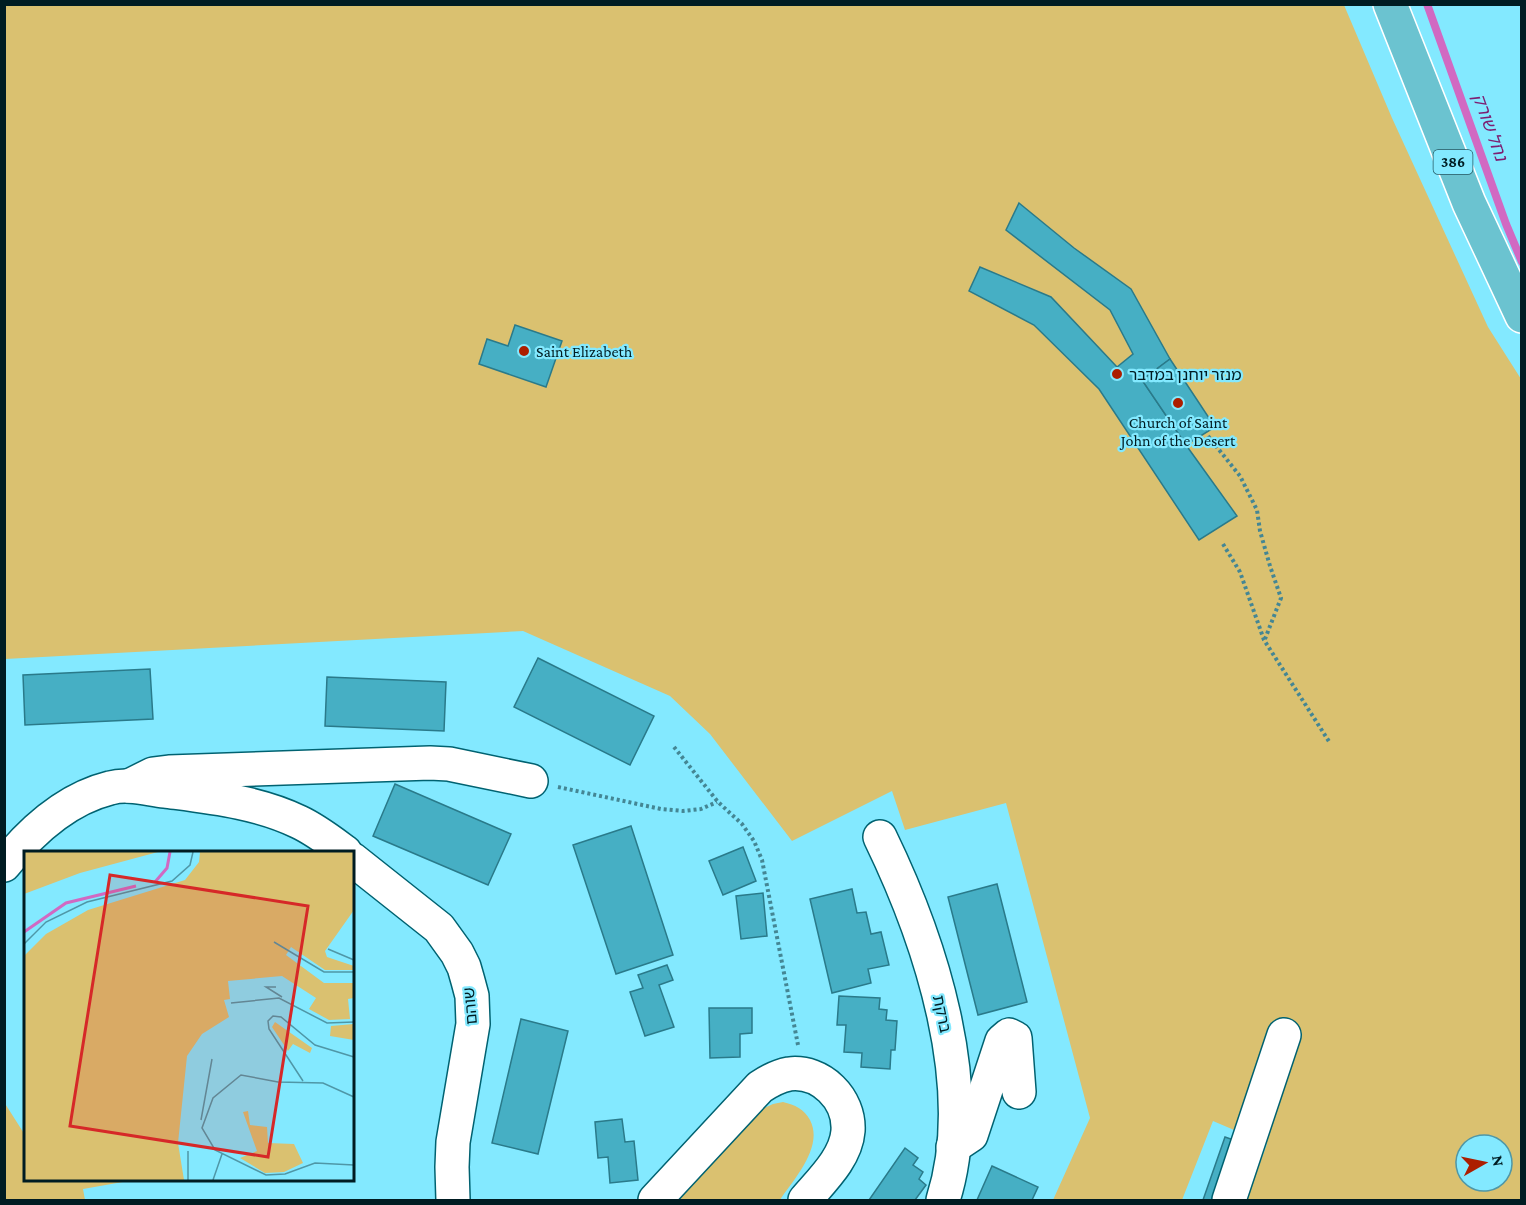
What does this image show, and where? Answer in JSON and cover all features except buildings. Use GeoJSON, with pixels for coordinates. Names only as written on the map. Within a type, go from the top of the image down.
{"type":"FeatureCollection","features":[{"type":"Feature","properties":{"kind":"main road","name":"386"},"geometry":{"type":"LineString","coordinates":[[1390,4],[1469,203],[1521,316]]}},
{"type":"Feature","properties":{"kind":"street"},"geometry":{"type":"LineString","coordinates":[[129,786],[153,774],[169,772],[430,763],[449,764],[531,781]]}},
{"type":"Feature","properties":{"kind":"street"},"geometry":{"type":"LineString","coordinates":[[4,865],[31,834],[62,809],[96,792],[113,787],[129,786],[214,798],[257,807],[298,822],[344,851]]}},
{"type":"Feature","properties":{"kind":"street","name":"ברקת"},"geometry":{"type":"LineString","coordinates":[[880,837],[912,909],[928,956],[945,1027],[955,1119],[949,1178],[942,1200]]}},
{"type":"Feature","properties":{"kind":"street","name":"שוהם"},"geometry":{"type":"LineString","coordinates":[[354,861],[439,928],[464,967],[472,996],[473,1024],[453,1142],[453,1200]]}},
{"type":"Feature","properties":{"kind":"street"},"geometry":{"type":"LineString","coordinates":[[953,1147],[971,1135],[1002,1041],[1009,1035],[1015,1038],[1019,1092]]}},
{"type":"Feature","properties":{"kind":"street"},"geometry":{"type":"LineString","coordinates":[[1229,1200],[1284,1035]]}},
{"type":"Feature","properties":{"kind":"street"},"geometry":{"type":"LineString","coordinates":[[655,1200],[760,1088],[775,1078],[790,1074],[805,1075],[819,1080],[832,1089],[841,1101],[848,1131],[844,1148],[805,1200]]}},
{"type":"Feature","properties":{"kind":"path"},"geometry":{"type":"LineString","coordinates":[[1208,436],[1240,476],[1257,510],[1260,531],[1281,598],[1264,640]]}},
{"type":"Feature","properties":{"kind":"path"},"geometry":{"type":"LineString","coordinates":[[1223,544],[1240,572],[1264,640],[1330,743]]}},
{"type":"Feature","properties":{"kind":"path"},"geometry":{"type":"LineString","coordinates":[[674,747],[718,802],[742,824],[754,841],[762,860],[805,1075]]}},
{"type":"Feature","properties":{"kind":"path"},"geometry":{"type":"LineString","coordinates":[[531,781],[683,812],[701,809],[718,802]]}},
{"type":"Feature","properties":{"kind":"shaded area"},"geometry":{"type":"Polygon","coordinates":[[[5,5],[1344,5],[1392,118],[1488,327],[1521,379],[1521,1200],[1246,1200],[1267,1144],[1213,1121],[1182,1200],[1053,1200],[1090,1118],[1006,803],[905,830],[892,791],[792,841],[710,734],[670,696],[523,631],[5,659],[5,5]]]}},
{"type":"Feature","properties":{"kind":"shaded area"},"geometry":{"type":"Polygon","coordinates":[[[4,1102],[24,1133],[24,1181],[128,1181],[83,1189],[85,1200],[5,1200],[4,1102]]]}},
{"type":"Feature","properties":{"kind":"shaded area"},"geometry":{"type":"Polygon","coordinates":[[[783,1102],[799,1108],[808,1116],[813,1130],[813,1141],[806,1162],[780,1200],[672,1200],[762,1109],[783,1102]]]}},
{"type":"Feature","properties":{"kind":"waterway","name":"נחל שורק"},"geometry":{"type":"LineString","coordinates":[[1427,4],[1506,224],[1522,262]]}},
{"type":"Feature","properties":{"kind":"place","name":"Saint Elizabeth"},"geometry":{"type":"Point","coordinates":[524,351]}},
{"type":"Feature","properties":{"kind":"place","name":"מנזר יוחנן במדבר"},"geometry":{"type":"Point","coordinates":[1117,374]}},
{"type":"Feature","properties":{"kind":"place","name":"Church of Saint John of the Desert"},"geometry":{"type":"Point","coordinates":[1178,403]}}]}
